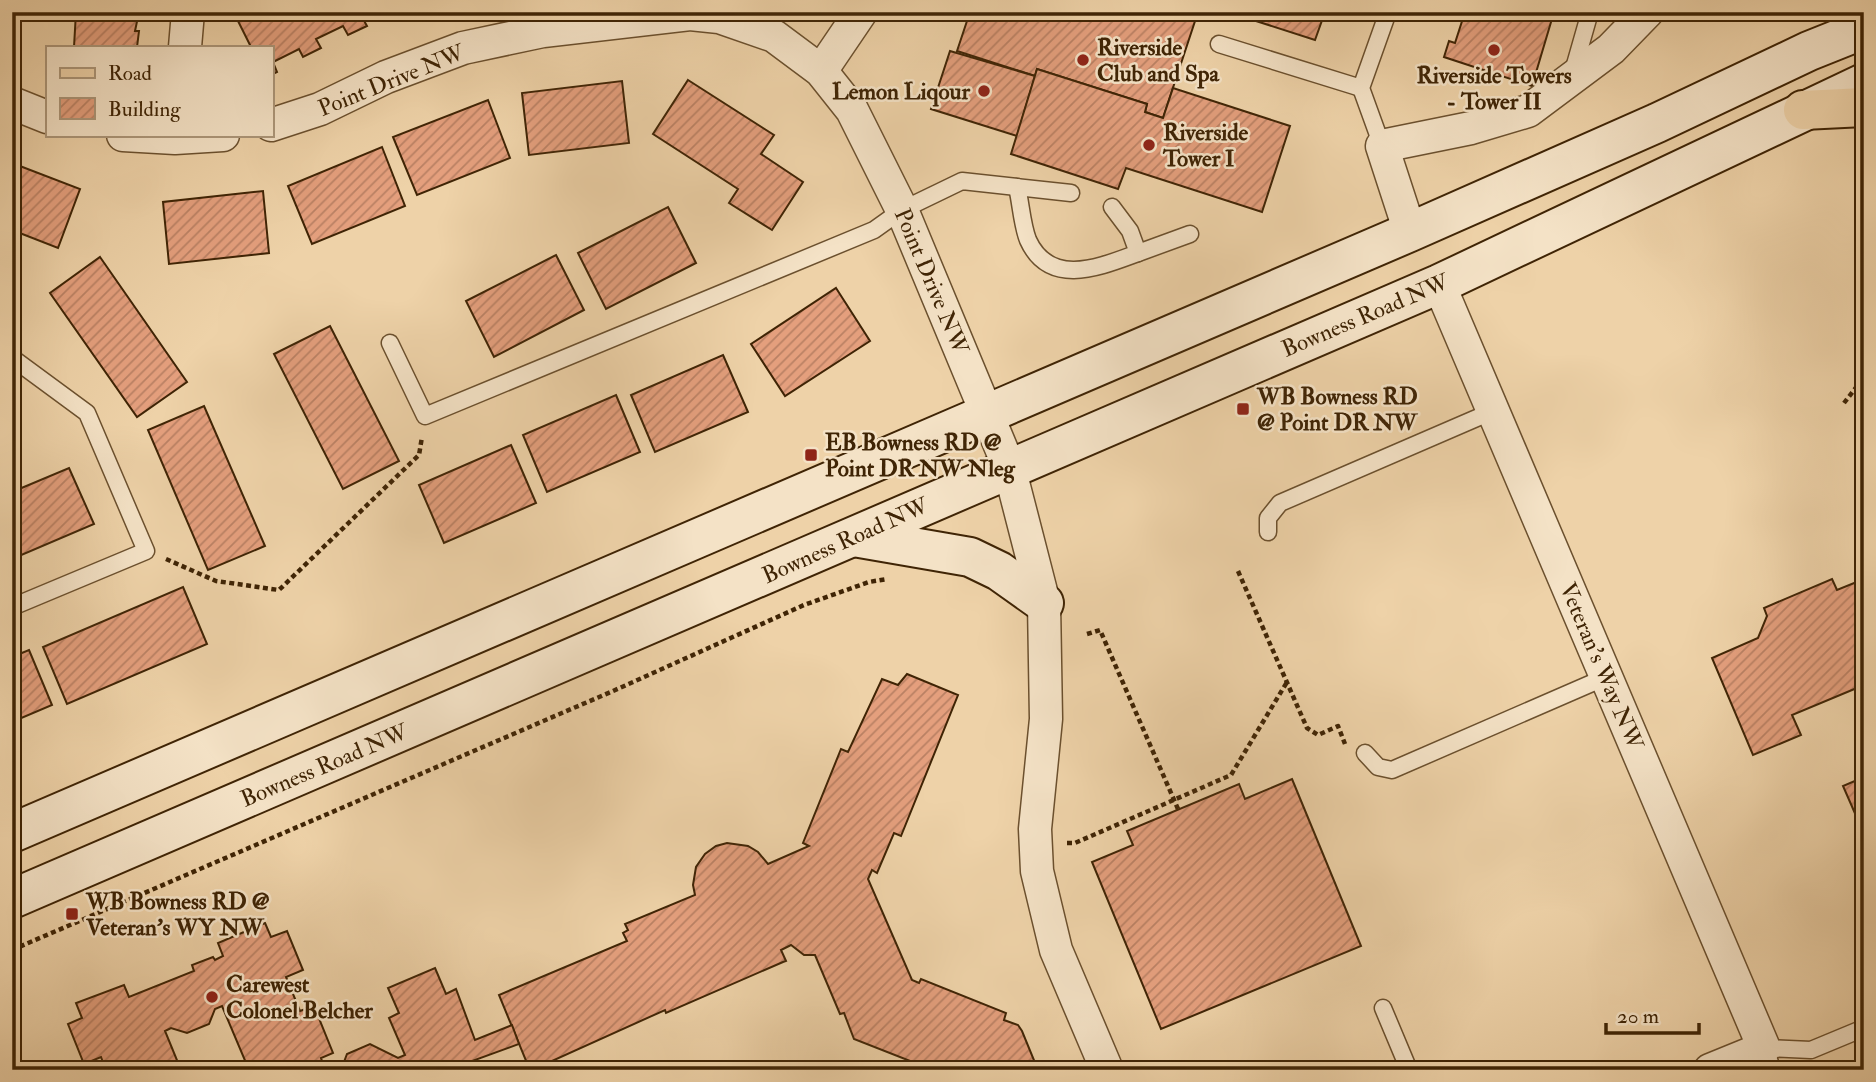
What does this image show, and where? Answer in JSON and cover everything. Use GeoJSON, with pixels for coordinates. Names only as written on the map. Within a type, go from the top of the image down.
{"type":"FeatureCollection","features":[{"type":"Feature","properties":{"kind":"main road"},"geometry":{"type":"LineString","coordinates":[[1809,51],[1836,12]]}},
{"type":"Feature","properties":{"kind":"main road"},"geometry":{"type":"LineString","coordinates":[[12,833],[1410,232],[1657,123],[1809,51],[1864,29]]}},
{"type":"Feature","properties":{"kind":"main road","name":"Bowness Road NW"},"geometry":{"type":"LineString","coordinates":[[12,899],[854,537],[1009,467],[1439,284],[1864,83]]}},
{"type":"Feature","properties":{"kind":"main road"},"geometry":{"type":"LineString","coordinates":[[1803,110],[1864,107]]}},
{"type":"Feature","properties":{"kind":"main road"},"geometry":{"type":"LineString","coordinates":[[854,537],[970,557],[999,571],[1044,603]]}},
{"type":"Feature","properties":{"kind":"street"},"geometry":{"type":"LineString","coordinates":[[185,46],[188,12]]}},
{"type":"Feature","properties":{"kind":"street"},"geometry":{"type":"LineString","coordinates":[[821,71],[861,12]]}},
{"type":"Feature","properties":{"kind":"street"},"geometry":{"type":"LineString","coordinates":[[1410,232],[1382,146],[1471,128],[1528,111],[1611,49],[1647,12]]}},
{"type":"Feature","properties":{"kind":"street","name":"Point Drive NW"},"geometry":{"type":"LineString","coordinates":[[273,124],[320,109],[386,77],[463,48],[542,31],[690,15],[719,17],[774,36],[799,51],[821,71],[852,110],[902,210],[1009,467],[1044,603],[1046,719],[1035,828],[1037,871],[1056,950],[1107,1070]]}},
{"type":"Feature","properties":{"kind":"street"},"geometry":{"type":"LineString","coordinates":[[12,103],[46,117]]}},
{"type":"Feature","properties":{"kind":"street","name":"Veteran's Way NW"},"geometry":{"type":"LineString","coordinates":[[1439,284],[1768,1059]]}},
{"type":"Feature","properties":{"kind":"street"},"geometry":{"type":"LineString","coordinates":[[1710,1070],[1768,1059]]}},
{"type":"Feature","properties":{"kind":"lane"},"geometry":{"type":"LineString","coordinates":[[1382,146],[1361,88],[1388,12]]}},
{"type":"Feature","properties":{"kind":"lane"},"geometry":{"type":"LineString","coordinates":[[1571,77],[1590,12]]}},
{"type":"Feature","properties":{"kind":"lane"},"geometry":{"type":"LineString","coordinates":[[1219,44],[1361,88]]}},
{"type":"Feature","properties":{"kind":"lane"},"geometry":{"type":"LineString","coordinates":[[390,343],[425,416],[874,230],[902,210],[962,181],[1071,193]]}},
{"type":"Feature","properties":{"kind":"lane"},"geometry":{"type":"LineString","coordinates":[[1017,187],[1029,241],[1045,261],[1059,268],[1088,271],[1190,234]]}},
{"type":"Feature","properties":{"kind":"lane"},"geometry":{"type":"LineString","coordinates":[[1112,207],[1130,231],[1138,253]]}},
{"type":"Feature","properties":{"kind":"lane"},"geometry":{"type":"LineString","coordinates":[[12,607],[146,551],[87,413],[15,360]]}},
{"type":"Feature","properties":{"kind":"lane"},"geometry":{"type":"LineString","coordinates":[[1268,532],[1268,518],[1280,503],[1493,411]]}},
{"type":"Feature","properties":{"kind":"lane"},"geometry":{"type":"LineString","coordinates":[[1365,753],[1378,767],[1392,770],[1606,677]]}},
{"type":"Feature","properties":{"kind":"lane"},"geometry":{"type":"LineString","coordinates":[[1382,1008],[1409,1070]]}},
{"type":"Feature","properties":{"kind":"lane"},"geometry":{"type":"LineString","coordinates":[[1768,1059],[1811,1050],[1864,1028]]}},
{"type":"Feature","properties":{"kind":"path"},"geometry":{"type":"LineString","coordinates":[[1844,403],[1864,377]]}},
{"type":"Feature","properties":{"kind":"path"},"geometry":{"type":"LineString","coordinates":[[146,551],[216,581],[279,590],[419,454],[425,416]]}},
{"type":"Feature","properties":{"kind":"path"},"geometry":{"type":"LineString","coordinates":[[1238,571],[1307,728],[1318,734],[1338,726],[1347,747]]}},
{"type":"Feature","properties":{"kind":"path"},"geometry":{"type":"LineString","coordinates":[[12,950],[601,696],[804,605],[869,582],[892,579]]}},
{"type":"Feature","properties":{"kind":"path"},"geometry":{"type":"LineString","coordinates":[[1087,634],[1100,630],[1178,809]]}},
{"type":"Feature","properties":{"kind":"path"},"geometry":{"type":"LineString","coordinates":[[1067,843],[1075,843],[1231,775],[1287,682]]}},
{"type":"Feature","properties":{"kind":"building"},"geometry":{"type":"Polygon","coordinates":[[[76,12],[139,12],[135,31],[139,31],[137,46],[74,46],[76,12]]]}},
{"type":"Feature","properties":{"kind":"building"},"geometry":{"type":"Polygon","coordinates":[[[370,12],[362,17],[367,26],[348,35],[343,26],[316,39],[321,48],[303,57],[299,49],[273,62],[273,46],[250,46],[234,13],[370,12]]]}},
{"type":"Feature","properties":{"kind":"building","name":"Riverside Club and Spa"},"geometry":{"type":"Polygon","coordinates":[[[970,12],[1198,12],[1163,118],[1145,112],[1147,104],[1037,69],[1035,76],[957,51],[970,12]]]}},
{"type":"Feature","properties":{"kind":"building","name":"Riverside Club and Spa"},"geometry":{"type":"Polygon","coordinates":[[[1228,12],[1325,12],[1315,40],[1228,12]]]}},
{"type":"Feature","properties":{"kind":"building","name":"Riverside Towers - Tower II"},"geometry":{"type":"Polygon","coordinates":[[[1465,12],[1554,12],[1532,86],[1444,57],[1449,41],[1455,43],[1465,12]]]}},
{"type":"Feature","properties":{"kind":"building","name":"Lemon Liqour"},"geometry":{"type":"Polygon","coordinates":[[[950,51],[1035,76],[1017,136],[931,109],[950,51]]]}},
{"type":"Feature","properties":{"kind":"building","name":"Riverside Tower I"},"geometry":{"type":"Polygon","coordinates":[[[1037,69],[1147,104],[1145,112],[1163,118],[1173,88],[1290,126],[1262,212],[1126,168],[1118,189],[1011,154],[1037,69]]]}},
{"type":"Feature","properties":{"kind":"building"},"geometry":{"type":"Polygon","coordinates":[[[688,80],[774,135],[761,154],[803,182],[772,230],[729,203],[738,189],[653,134],[688,80]]]}},
{"type":"Feature","properties":{"kind":"building"},"geometry":{"type":"Polygon","coordinates":[[[622,81],[629,143],[529,155],[522,93],[622,81]]]}},
{"type":"Feature","properties":{"kind":"building"},"geometry":{"type":"Polygon","coordinates":[[[488,100],[510,158],[417,195],[393,137],[488,100]]]}},
{"type":"Feature","properties":{"kind":"building"},"geometry":{"type":"Polygon","coordinates":[[[382,147],[405,206],[312,244],[288,186],[382,147]]]}},
{"type":"Feature","properties":{"kind":"building"},"geometry":{"type":"Polygon","coordinates":[[[12,163],[80,189],[58,248],[12,230],[12,163]]]}},
{"type":"Feature","properties":{"kind":"building"},"geometry":{"type":"Polygon","coordinates":[[[263,191],[269,253],[169,264],[163,202],[263,191]]]}},
{"type":"Feature","properties":{"kind":"building"},"geometry":{"type":"Polygon","coordinates":[[[668,207],[696,263],[606,309],[578,253],[668,207]]]}},
{"type":"Feature","properties":{"kind":"building"},"geometry":{"type":"Polygon","coordinates":[[[556,255],[584,310],[494,357],[466,301],[556,255]]]}},
{"type":"Feature","properties":{"kind":"building"},"geometry":{"type":"Polygon","coordinates":[[[100,257],[187,382],[137,417],[50,293],[100,257]]]}},
{"type":"Feature","properties":{"kind":"building"},"geometry":{"type":"Polygon","coordinates":[[[836,288],[870,341],[785,396],[751,344],[836,288]]]}},
{"type":"Feature","properties":{"kind":"building"},"geometry":{"type":"Polygon","coordinates":[[[330,326],[399,461],[343,489],[274,354],[330,326]]]}},
{"type":"Feature","properties":{"kind":"building"},"geometry":{"type":"Polygon","coordinates":[[[723,355],[748,412],[655,452],[631,395],[723,355]]]}},
{"type":"Feature","properties":{"kind":"building"},"geometry":{"type":"Polygon","coordinates":[[[616,395],[640,452],[547,492],[523,435],[616,395]]]}},
{"type":"Feature","properties":{"kind":"building"},"geometry":{"type":"Polygon","coordinates":[[[204,406],[265,546],[208,570],[148,430],[204,406]]]}},
{"type":"Feature","properties":{"kind":"building"},"geometry":{"type":"Polygon","coordinates":[[[511,445],[536,503],[444,543],[419,485],[511,445]]]}},
{"type":"Feature","properties":{"kind":"building"},"geometry":{"type":"Polygon","coordinates":[[[69,468],[94,524],[12,559],[12,492],[69,468]]]}},
{"type":"Feature","properties":{"kind":"building"},"geometry":{"type":"Polygon","coordinates":[[[1832,579],[1837,590],[1864,579],[1864,685],[1792,715],[1801,735],[1753,755],[1712,658],[1758,638],[1767,616],[1764,608],[1832,579]]]}},
{"type":"Feature","properties":{"kind":"building"},"geometry":{"type":"Polygon","coordinates":[[[183,587],[207,644],[67,704],[43,647],[183,587]]]}},
{"type":"Feature","properties":{"kind":"building"},"geometry":{"type":"Polygon","coordinates":[[[29,650],[52,705],[12,722],[12,657],[29,650]]]}},
{"type":"Feature","properties":{"kind":"building"},"geometry":{"type":"Polygon","coordinates":[[[907,674],[958,695],[901,836],[894,833],[877,873],[872,870],[868,879],[912,980],[919,983],[921,979],[1006,1013],[1004,1020],[1018,1025],[1038,1070],[933,1070],[854,1039],[844,1013],[840,1014],[815,955],[804,955],[791,945],[781,950],[786,961],[666,1013],[665,1010],[541,1066],[540,1064],[529,1068],[499,995],[627,941],[623,933],[628,930],[625,924],[695,895],[693,885],[696,867],[705,854],[716,846],[727,843],[748,846],[758,852],[768,864],[809,846],[803,843],[841,749],[848,752],[882,679],[898,685],[907,674]]]}},
{"type":"Feature","properties":{"kind":"building"},"geometry":{"type":"Polygon","coordinates":[[[1864,777],[1864,834],[1843,786],[1864,777]]]}},
{"type":"Feature","properties":{"kind":"building"},"geometry":{"type":"Polygon","coordinates":[[[1292,779],[1361,946],[1161,1029],[1092,862],[1133,845],[1127,831],[1239,784],[1245,799],[1292,779]]]}},
{"type":"Feature","properties":{"kind":"building","name":"Carewest Colonel Belcher"},"geometry":{"type":"Polygon","coordinates":[[[265,923],[271,937],[287,931],[303,970],[286,977],[300,1011],[314,1006],[333,1053],[321,1058],[325,1070],[249,1070],[222,1006],[215,1009],[209,1024],[187,1033],[171,1028],[165,1031],[181,1070],[106,1070],[101,1057],[84,1064],[68,1024],[82,1018],[76,1003],[124,985],[129,997],[194,971],[192,965],[223,956],[218,943],[265,923]]]}},
{"type":"Feature","properties":{"kind":"building","name":"Carewest Colonel Belcher"},"geometry":{"type":"Polygon","coordinates":[[[435,968],[446,994],[456,989],[475,1040],[512,1025],[519,1044],[472,1061],[476,1070],[341,1070],[347,1054],[370,1044],[398,1058],[405,1055],[389,1018],[399,1013],[388,988],[435,968]]]}},
{"type":"Feature","properties":{"kind":"place","name":"Riverside Towers - Tower II"},"geometry":{"type":"Point","coordinates":[1494,50]}},
{"type":"Feature","properties":{"kind":"place","name":"Riverside Club and Spa"},"geometry":{"type":"Point","coordinates":[1083,60]}},
{"type":"Feature","properties":{"kind":"place","name":"Lemon Liqour"},"geometry":{"type":"Point","coordinates":[984,91]}},
{"type":"Feature","properties":{"kind":"place","name":"Riverside Tower I"},"geometry":{"type":"Point","coordinates":[1149,145]}},
{"type":"Feature","properties":{"kind":"place","name":"WB Bowness RD @ Point DR NW"},"geometry":{"type":"Point","coordinates":[1243,409]}},
{"type":"Feature","properties":{"kind":"place","name":"EB Bowness RD @ Point DR NW Nleg"},"geometry":{"type":"Point","coordinates":[811,455]}},
{"type":"Feature","properties":{"kind":"place","name":"WB Bowness RD @ Veteran's WY NW"},"geometry":{"type":"Point","coordinates":[72,914]}},
{"type":"Feature","properties":{"kind":"place","name":"Carewest Colonel Belcher"},"geometry":{"type":"Point","coordinates":[212,997]}}]}
